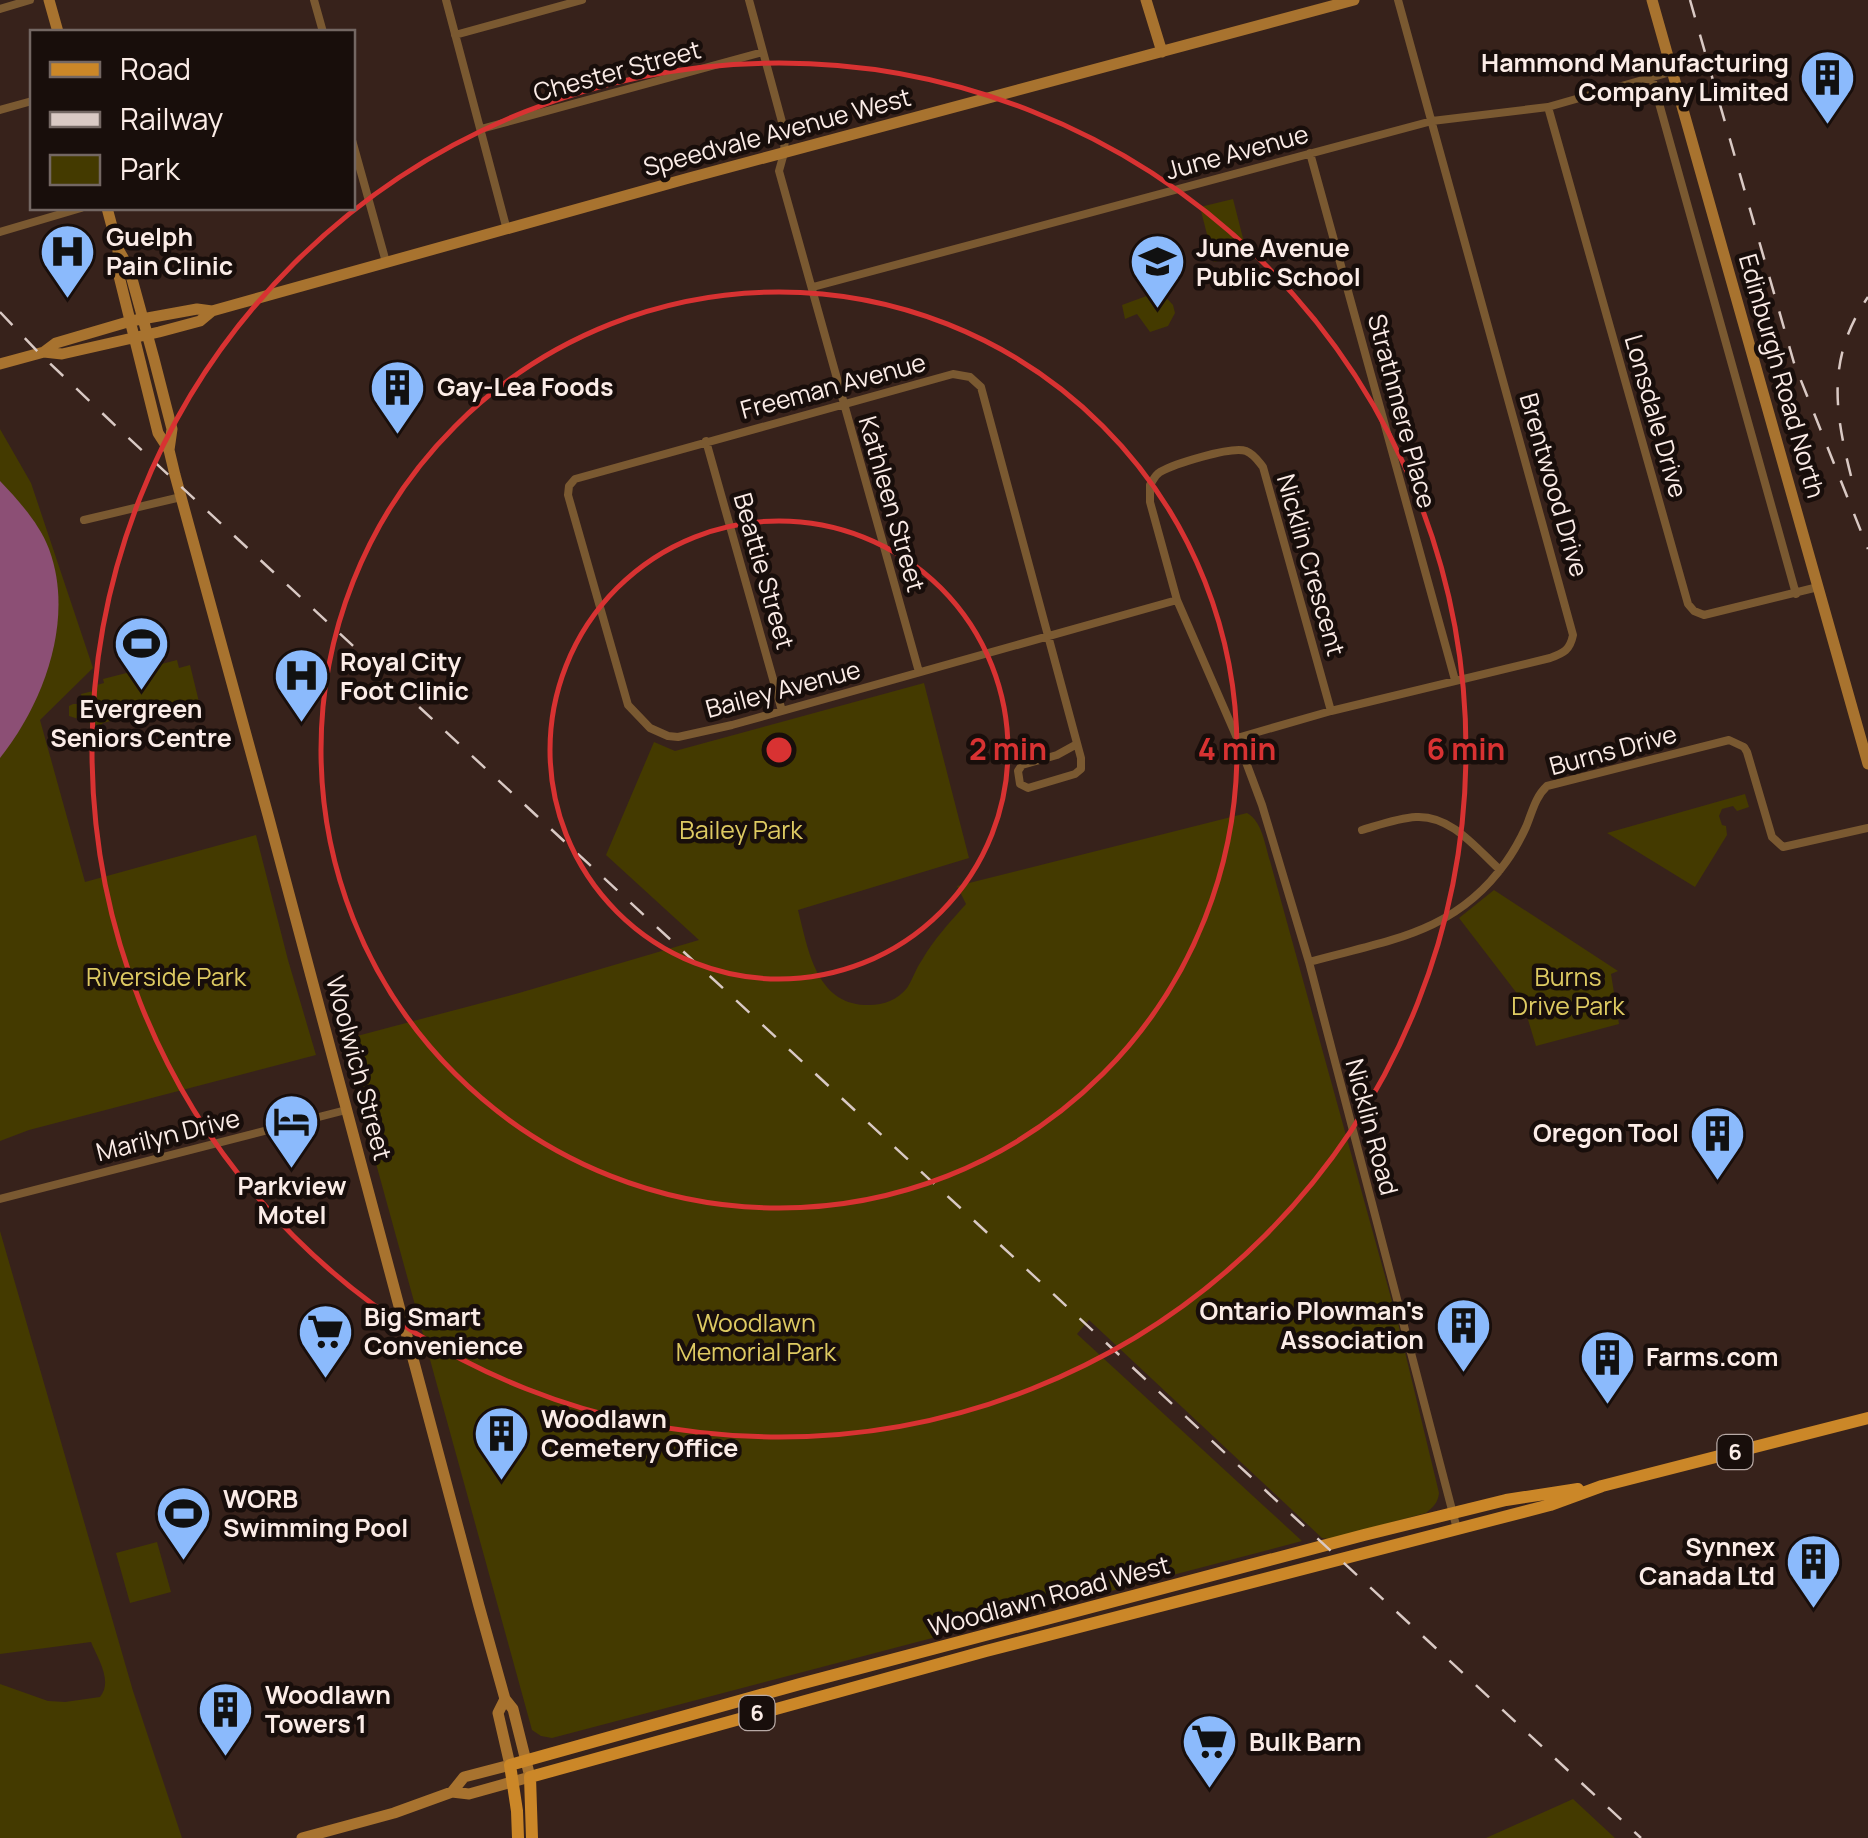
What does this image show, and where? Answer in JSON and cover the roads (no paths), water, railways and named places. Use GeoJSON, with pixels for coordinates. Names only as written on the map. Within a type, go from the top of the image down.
{"type":"FeatureCollection","features":[{"type":"Feature","properties":{"kind":"main road"},"geometry":{"type":"LineString","coordinates":[[49,0],[57,30]]}},
{"type":"Feature","properties":{"kind":"main road"},"geometry":{"type":"LineString","coordinates":[[1146,0],[1162,52]]}},
{"type":"Feature","properties":{"kind":"main road","name":"Speedvale Avenue West"},"geometry":{"type":"LineString","coordinates":[[44,352],[56,343],[137,320],[196,309],[212,310],[1354,0]]}},
{"type":"Feature","properties":{"kind":"main road","name":"Edinburgh Road North"},"geometry":{"type":"LineString","coordinates":[[1652,0],[1868,764]]}},
{"type":"Feature","properties":{"kind":"main road","name":"Woolwich Street"},"geometry":{"type":"LineString","coordinates":[[108,210],[118,249],[118,272],[172,430],[170,450],[181,496],[505,1699],[513,1709],[530,1778],[532,1838]]}},
{"type":"Feature","properties":{"kind":"main road","name":"Speedvale Avenue West"},"geometry":{"type":"LineString","coordinates":[[44,352],[62,354],[200,321],[212,310]]}},
{"type":"Feature","properties":{"kind":"main road"},"geometry":{"type":"LineString","coordinates":[[0,364],[44,352]]}},
{"type":"Feature","properties":{"kind":"main road","name":"Woodlawn Road West"},"geometry":{"type":"LineString","coordinates":[[530,1778],[813,1698],[1868,1418]]}},
{"type":"Feature","properties":{"kind":"main road","name":"Woodlawn Road West"},"geometry":{"type":"LineString","coordinates":[[510,1764],[961,1641],[1452,1514],[1520,1498],[1602,1486]]}},
{"type":"Feature","properties":{"kind":"main road","name":"Woolwich Street"},"geometry":{"type":"LineString","coordinates":[[505,1699],[498,1712],[514,1782],[518,1838]]}},
{"type":"Feature","properties":{"kind":"main road"},"geometry":{"type":"LineString","coordinates":[[452,1792],[464,1778],[510,1764]]}},
{"type":"Feature","properties":{"kind":"main road"},"geometry":{"type":"LineString","coordinates":[[302,1838],[394,1813],[452,1792],[469,1794],[530,1778]]}},
{"type":"Feature","properties":{"kind":"street"},"geometry":{"type":"LineString","coordinates":[[0,8],[30,0]]}},
{"type":"Feature","properties":{"kind":"street"},"geometry":{"type":"LineString","coordinates":[[314,0],[322,30]]}},
{"type":"Feature","properties":{"kind":"street"},"geometry":{"type":"LineString","coordinates":[[446,0],[507,230]]}},
{"type":"Feature","properties":{"kind":"street"},"geometry":{"type":"LineString","coordinates":[[455,35],[582,0]]}},
{"type":"Feature","properties":{"kind":"street","name":"Kathleen Street"},"geometry":{"type":"LineString","coordinates":[[749,0],[785,133],[779,168],[919,672]]}},
{"type":"Feature","properties":{"kind":"street","name":"Brentwood Drive"},"geometry":{"type":"LineString","coordinates":[[1237,738],[1564,654],[1574,635],[1398,0]]}},
{"type":"Feature","properties":{"kind":"street","name":"Chester Street"},"geometry":{"type":"LineString","coordinates":[[481,129],[763,52]]}},
{"type":"Feature","properties":{"kind":"street","name":"June Avenue"},"geometry":{"type":"LineString","coordinates":[[813,287],[1432,121],[1548,107],[1674,72]]}},
{"type":"Feature","properties":{"kind":"street"},"geometry":{"type":"LineString","coordinates":[[1652,78],[1796,594]]}},
{"type":"Feature","properties":{"kind":"street"},"geometry":{"type":"LineString","coordinates":[[0,110],[30,102]]}},
{"type":"Feature","properties":{"kind":"street","name":"Lonsdale Drive"},"geometry":{"type":"LineString","coordinates":[[1548,107],[1688,604],[1704,614],[1818,588]]}},
{"type":"Feature","properties":{"kind":"street"},"geometry":{"type":"LineString","coordinates":[[355,151],[386,262]]}},
{"type":"Feature","properties":{"kind":"street","name":"Strathmere Place"},"geometry":{"type":"LineString","coordinates":[[1310,153],[1454,680]]}},
{"type":"Feature","properties":{"kind":"street"},"geometry":{"type":"LineString","coordinates":[[0,232],[74,210]]}},
{"type":"Feature","properties":{"kind":"street","name":"Freeman Avenue"},"geometry":{"type":"LineString","coordinates":[[569,486],[575,480],[706,441],[953,374],[970,376],[981,386],[1077,744]]}},
{"type":"Feature","properties":{"kind":"street","name":"Beattie Street"},"geometry":{"type":"LineString","coordinates":[[706,441],[782,711]]}},
{"type":"Feature","properties":{"kind":"street","name":"Nicklin Crescent"},"geometry":{"type":"LineString","coordinates":[[1237,738],[1177,600],[1150,502],[1150,484],[1160,472],[1210,454],[1245,450],[1262,468],[1331,711]]}},
{"type":"Feature","properties":{"kind":"street","name":"Bailey Avenue"},"geometry":{"type":"LineString","coordinates":[[569,486],[568,495],[628,704],[641,720],[660,733],[678,737],[1177,600]]}},
{"type":"Feature","properties":{"kind":"street"},"geometry":{"type":"LineString","coordinates":[[84,520],[181,496]]}},
{"type":"Feature","properties":{"kind":"street","name":"Nicklin Road"},"geometry":{"type":"LineString","coordinates":[[1237,738],[1262,805],[1309,962],[1456,1529]]}},
{"type":"Feature","properties":{"kind":"street","name":"Burns Drive"},"geometry":{"type":"LineString","coordinates":[[1309,962],[1410,935],[1432,926],[1476,897],[1519,842],[1547,786],[1729,740],[1747,752],[1772,837],[1783,847],[1868,828]]}},
{"type":"Feature","properties":{"kind":"street"},"geometry":{"type":"LineString","coordinates":[[1077,744],[1082,758],[1076,774],[1028,788],[1020,784],[1018,771],[1022,766],[1077,744]]}},
{"type":"Feature","properties":{"kind":"street"},"geometry":{"type":"LineString","coordinates":[[1362,830],[1412,817],[1442,821],[1500,870]]}},
{"type":"Feature","properties":{"kind":"street","name":"Marilyn Drive"},"geometry":{"type":"LineString","coordinates":[[0,1199],[346,1110]]}},
{"type":"Feature","properties":{"kind":"railway"},"geometry":{"type":"LineString","coordinates":[[1690,0],[1794,363],[1868,549]]}},
{"type":"Feature","properties":{"kind":"railway"},"geometry":{"type":"LineString","coordinates":[[1851,476],[1838,406],[1840,362],[1855,319],[1868,297]]}},
{"type":"Feature","properties":{"kind":"railway"},"geometry":{"type":"LineString","coordinates":[[0,312],[121,431],[1641,1838]]}},
{"type":"Feature","properties":{"kind":"place","name":"Hammond Manufacturing Company Limited"},"geometry":{"type":"Point","coordinates":[1828,126]}},
{"type":"Feature","properties":{"kind":"place","name":"Guelph Pain Clinic"},"geometry":{"type":"Point","coordinates":[67,300]}},
{"type":"Feature","properties":{"kind":"place","name":"June Avenue Public School"},"geometry":{"type":"Point","coordinates":[1157,311]}},
{"type":"Feature","properties":{"kind":"place","name":"Gay-Lea Foods"},"geometry":{"type":"Point","coordinates":[398,436]}},
{"type":"Feature","properties":{"kind":"place","name":"Evergreen Seniors Centre"},"geometry":{"type":"Point","coordinates":[141,693]}},
{"type":"Feature","properties":{"kind":"place","name":"Royal City Foot Clinic"},"geometry":{"type":"Point","coordinates":[301,725]}},
{"type":"Feature","properties":{"kind":"place","name":"Parkview Motel"},"geometry":{"type":"Point","coordinates":[292,1170]}},
{"type":"Feature","properties":{"kind":"place","name":"Oregon Tool"},"geometry":{"type":"Point","coordinates":[1718,1182]}},
{"type":"Feature","properties":{"kind":"place","name":"Ontario Plowman's Association"},"geometry":{"type":"Point","coordinates":[1463,1374]}},
{"type":"Feature","properties":{"kind":"place","name":"Big Smart Convenience"},"geometry":{"type":"Point","coordinates":[325,1380]}},
{"type":"Feature","properties":{"kind":"place","name":"Farms.com"},"geometry":{"type":"Point","coordinates":[1607,1406]}},
{"type":"Feature","properties":{"kind":"place","name":"Woodlawn Cemetery Office"},"geometry":{"type":"Point","coordinates":[502,1482]}},
{"type":"Feature","properties":{"kind":"place","name":"WORB Swimming Pool"},"geometry":{"type":"Point","coordinates":[184,1562]}},
{"type":"Feature","properties":{"kind":"place","name":"Synnex Canada Ltd"},"geometry":{"type":"Point","coordinates":[1814,1610]}},
{"type":"Feature","properties":{"kind":"place","name":"Woodlawn Towers 1"},"geometry":{"type":"Point","coordinates":[226,1758]}},
{"type":"Feature","properties":{"kind":"place","name":"Bulk Barn"},"geometry":{"type":"Point","coordinates":[1210,1791]}},
{"type":"Feature","properties":{"kind":"park label","name":"Bailey Park"},"geometry":{"type":"Point","coordinates":[741,830]}},
{"type":"Feature","properties":{"kind":"park label","name":"Riverside Park"},"geometry":{"type":"Point","coordinates":[166,977]}},
{"type":"Feature","properties":{"kind":"park label","name":"Burns Drive Park"},"geometry":{"type":"Point","coordinates":[1568,992]}},
{"type":"Feature","properties":{"kind":"park label","name":"Woodlawn Memorial Park"},"geometry":{"type":"Point","coordinates":[756,1338]}}]}
